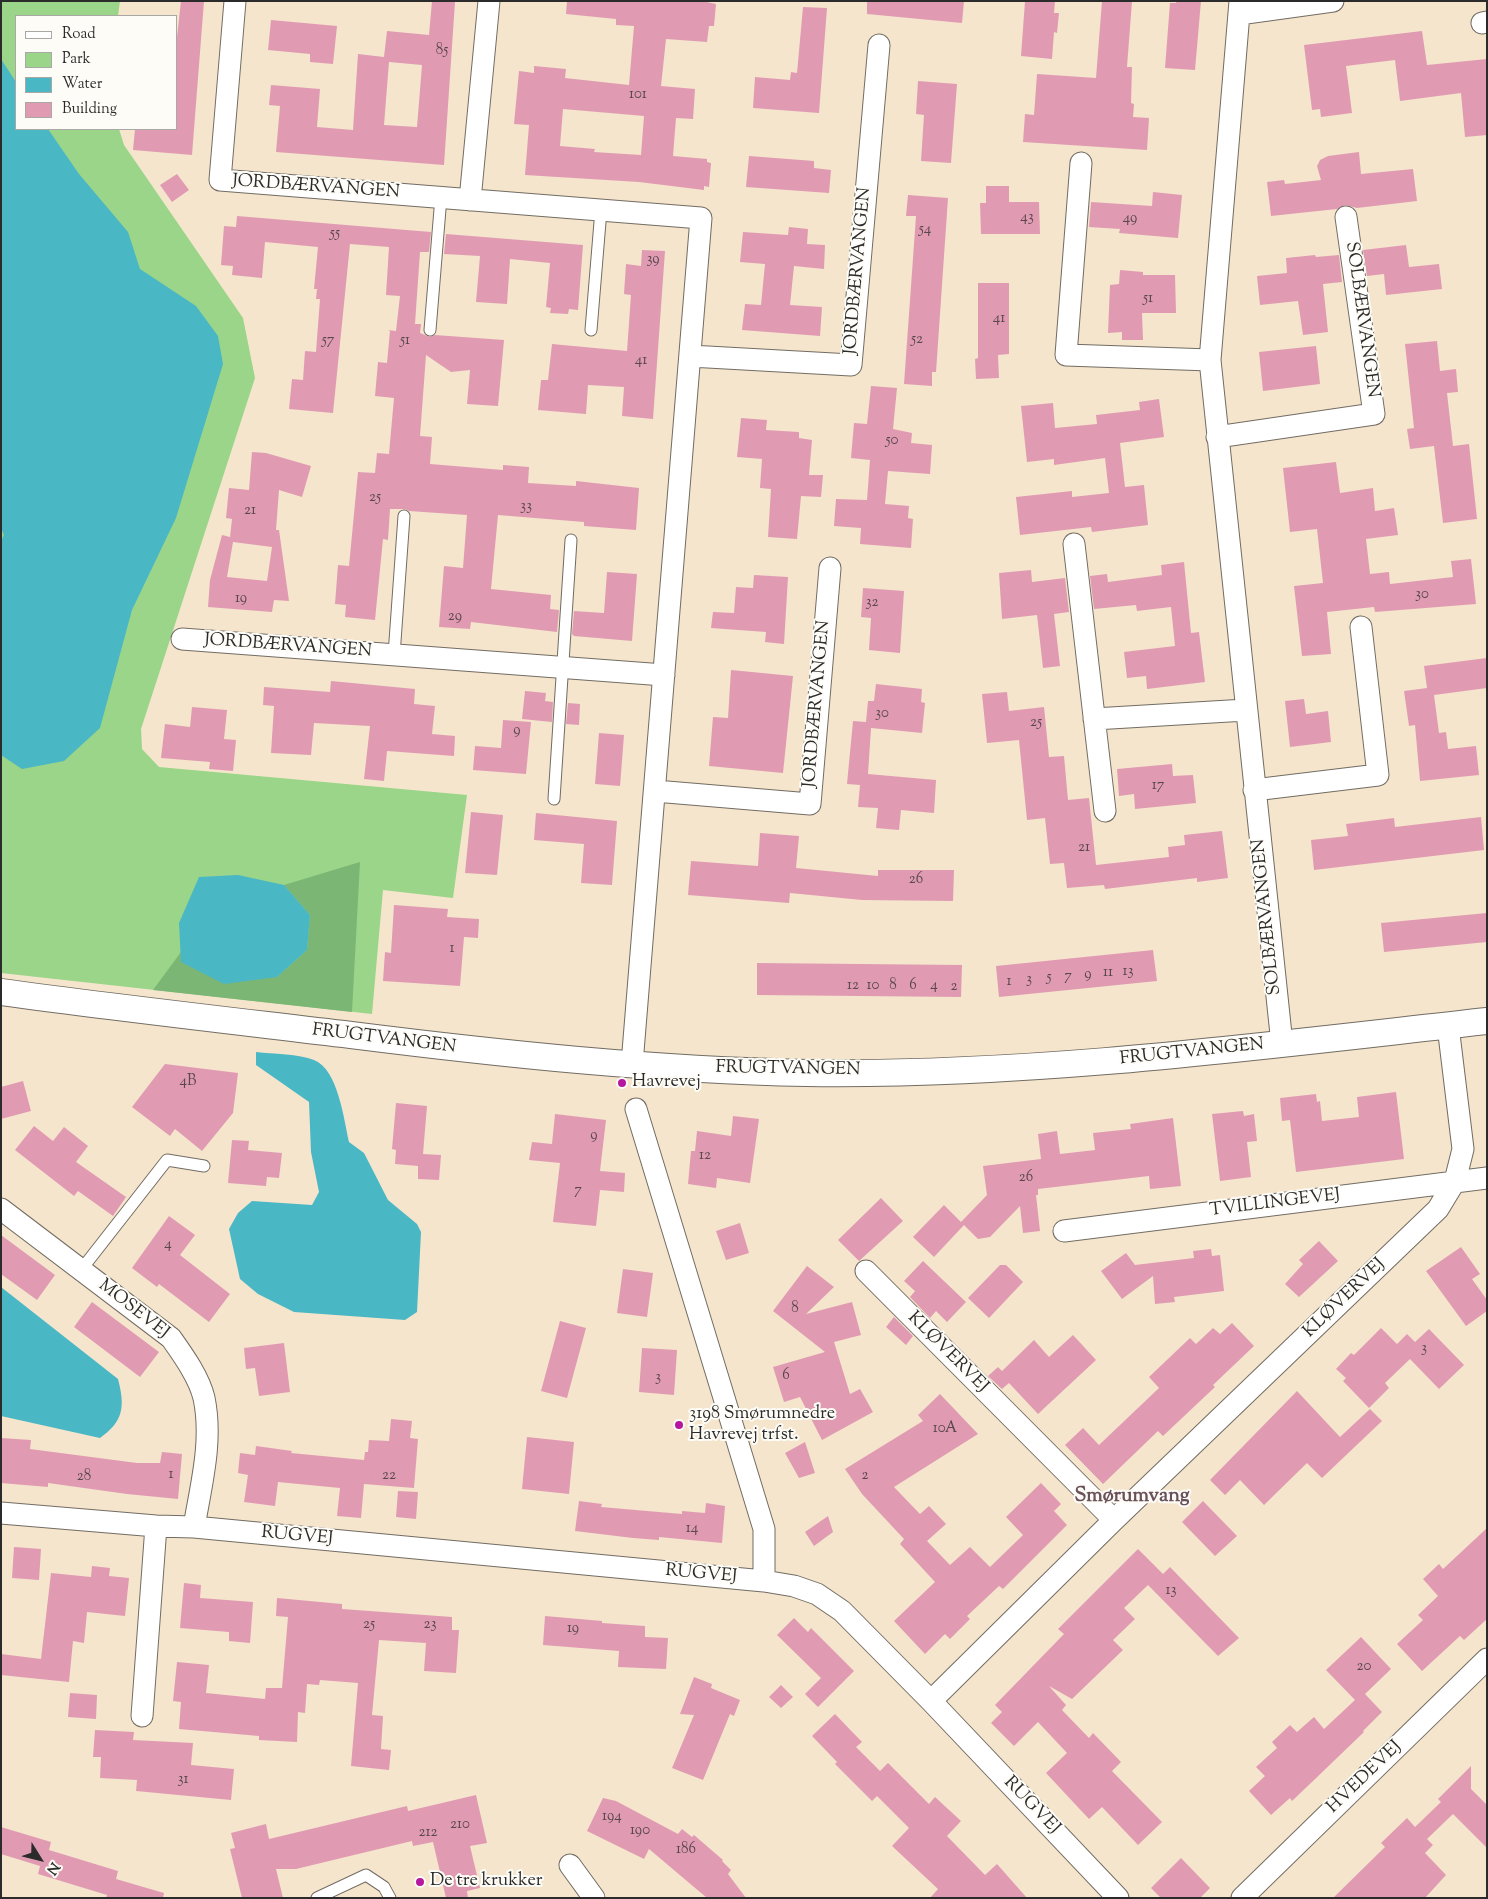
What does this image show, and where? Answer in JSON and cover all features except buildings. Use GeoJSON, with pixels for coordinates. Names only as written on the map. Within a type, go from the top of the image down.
{"type":"FeatureCollection","features":[{"type":"Feature","properties":{"kind":"street","name":"JORDBÆRVANGEN"},"geometry":{"type":"LineString","coordinates":[[235,1],[220,180],[701,218],[632,1064]]}},
{"type":"Feature","properties":{"kind":"street"},"geometry":{"type":"LineString","coordinates":[[470,200],[489,1]]}},
{"type":"Feature","properties":{"kind":"street","name":"SOLBÆRVANGEN"},"geometry":{"type":"LineString","coordinates":[[1282,1044],[1210,360],[1240,8],[1333,1]]}},
{"type":"Feature","properties":{"kind":"street","name":"JORDBÆRVANGEN"},"geometry":{"type":"LineString","coordinates":[[690,356],[851,365],[879,45]]}},
{"type":"Feature","properties":{"kind":"street"},"geometry":{"type":"LineString","coordinates":[[1081,163],[1066,355],[1210,360]]}},
{"type":"Feature","properties":{"kind":"street","name":"SOLBÆRVANGEN"},"geometry":{"type":"LineString","coordinates":[[1217,437],[1374,414],[1346,217]]}},
{"type":"Feature","properties":{"kind":"street"},"geometry":{"type":"LineString","coordinates":[[1074,544],[1105,811]]}},
{"type":"Feature","properties":{"kind":"street","name":"JORDBÆRVANGEN"},"geometry":{"type":"LineString","coordinates":[[654,791],[810,804],[830,568]]}},
{"type":"Feature","properties":{"kind":"street"},"geometry":{"type":"LineString","coordinates":[[1254,790],[1378,775],[1361,627]]}},
{"type":"Feature","properties":{"kind":"street","name":"JORDBÆRVANGEN"},"geometry":{"type":"LineString","coordinates":[[182,639],[664,675]]}},
{"type":"Feature","properties":{"kind":"street"},"geometry":{"type":"LineString","coordinates":[[1094,719],[1246,710]]}},
{"type":"Feature","properties":{"kind":"street","name":"FRUGTVANGEN"},"geometry":{"type":"LineString","coordinates":[[1,992],[460,1050],[632,1064],[806,1072],[954,1071],[1090,1063],[1487,1021]]}},
{"type":"Feature","properties":{"kind":"street","name":"KLØVERVEJ"},"geometry":{"type":"LineString","coordinates":[[931,1701],[1114,1520],[1438,1209],[1455,1181],[1463,1149],[1448,1026]]}},
{"type":"Feature","properties":{"kind":"street"},"geometry":{"type":"LineString","coordinates":[[636,1109],[764,1529],[764,1581]]}},
{"type":"Feature","properties":{"kind":"street","name":"TVILLINGEVEJ"},"geometry":{"type":"LineString","coordinates":[[1064,1231],[1487,1178]]}},
{"type":"Feature","properties":{"kind":"street","name":"MOSEVEJ"},"geometry":{"type":"LineString","coordinates":[[1,1209],[171,1338],[187,1362],[204,1396],[208,1436],[194,1527]]}},
{"type":"Feature","properties":{"kind":"street","name":"KLØVERVEJ"},"geometry":{"type":"LineString","coordinates":[[866,1271],[1114,1520]]}},
{"type":"Feature","properties":{"kind":"street","name":"RUGVEJ"},"geometry":{"type":"LineString","coordinates":[[1,1514],[156,1526],[194,1527],[764,1581],[794,1586],[817,1594],[842,1612],[931,1701],[1118,1898]]}},
{"type":"Feature","properties":{"kind":"street"},"geometry":{"type":"LineString","coordinates":[[142,1716],[156,1526]]}},
{"type":"Feature","properties":{"kind":"street","name":"HVEDEVEJ"},"geometry":{"type":"LineString","coordinates":[[1242,1898],[1487,1658]]}},
{"type":"Feature","properties":{"kind":"street"},"geometry":{"type":"LineString","coordinates":[[570,1865],[594,1898]]}},
{"type":"Feature","properties":{"kind":"lane"},"geometry":{"type":"LineString","coordinates":[[430,330],[441,197]]}},
{"type":"Feature","properties":{"kind":"lane"},"geometry":{"type":"LineString","coordinates":[[591,330],[601,210]]}},
{"type":"Feature","properties":{"kind":"lane","name":"JORDBÆRVANGEN"},"geometry":{"type":"LineString","coordinates":[[394,655],[404,516]]}},
{"type":"Feature","properties":{"kind":"lane"},"geometry":{"type":"LineString","coordinates":[[554,799],[571,540]]}},
{"type":"Feature","properties":{"kind":"lane","name":"MOSEVEJ"},"geometry":{"type":"LineString","coordinates":[[81,1270],[167,1160],[204,1166]]}},
{"type":"Feature","properties":{"kind":"lane"},"geometry":{"type":"LineString","coordinates":[[317,1898],[366,1875],[384,1886],[390,1898]]}},
{"type":"Feature","properties":{"kind":"green space"},"geometry":{"type":"Polygon","coordinates":[[[1,1],[120,1],[118,15],[15,15],[15,130],[119,130],[124,145],[243,318],[255,378],[141,729],[142,749],[159,767],[467,795],[453,898],[383,890],[372,1014],[1,973],[1,1]]]}},
{"type":"Feature","properties":{"kind":"green space"},"geometry":{"type":"Polygon","coordinates":[[[360,862],[352,1012],[153,990],[181,952],[182,962],[277,977],[307,950],[310,915],[284,885],[360,862]]]}},
{"type":"Feature","properties":{"kind":"water"},"geometry":{"type":"Polygon","coordinates":[[[1,59],[15,80],[15,130],[49,130],[79,174],[128,232],[140,269],[196,306],[218,336],[223,364],[176,518],[132,610],[100,728],[64,761],[22,769],[1,755],[1,541],[4,535],[1,528],[1,59]]]}},
{"type":"Feature","properties":{"kind":"water"},"geometry":{"type":"Polygon","coordinates":[[[238,875],[284,885],[310,915],[307,950],[277,977],[224,984],[181,962],[179,923],[199,877],[238,875]]]}},
{"type":"Feature","properties":{"kind":"water"},"geometry":{"type":"Polygon","coordinates":[[[256,1052],[301,1056],[322,1065],[329,1074],[339,1096],[349,1142],[364,1153],[388,1200],[417,1224],[421,1232],[417,1312],[405,1320],[294,1312],[258,1294],[240,1279],[229,1229],[238,1213],[252,1201],[312,1205],[319,1192],[311,1152],[309,1102],[256,1065],[256,1052]]]}},
{"type":"Feature","properties":{"kind":"water"},"geometry":{"type":"Polygon","coordinates":[[[1,1287],[118,1379],[122,1397],[121,1412],[114,1425],[100,1438],[1,1416],[1,1287]]]}},
{"type":"Feature","properties":{"kind":"place","name":"Havrevej"},"geometry":{"type":"Point","coordinates":[622,1083]}},
{"type":"Feature","properties":{"kind":"place","name":"3198 Smørumnedre Havrevej trfst."},"geometry":{"type":"Point","coordinates":[679,1425]}},
{"type":"Feature","properties":{"kind":"place","name":"De tre krukker"},"geometry":{"type":"Point","coordinates":[420,1882]}},
{"type":"Feature","properties":{"kind":"district","name":"Smørumvang"},"geometry":{"type":"Point","coordinates":[1132,1498]}}]}
